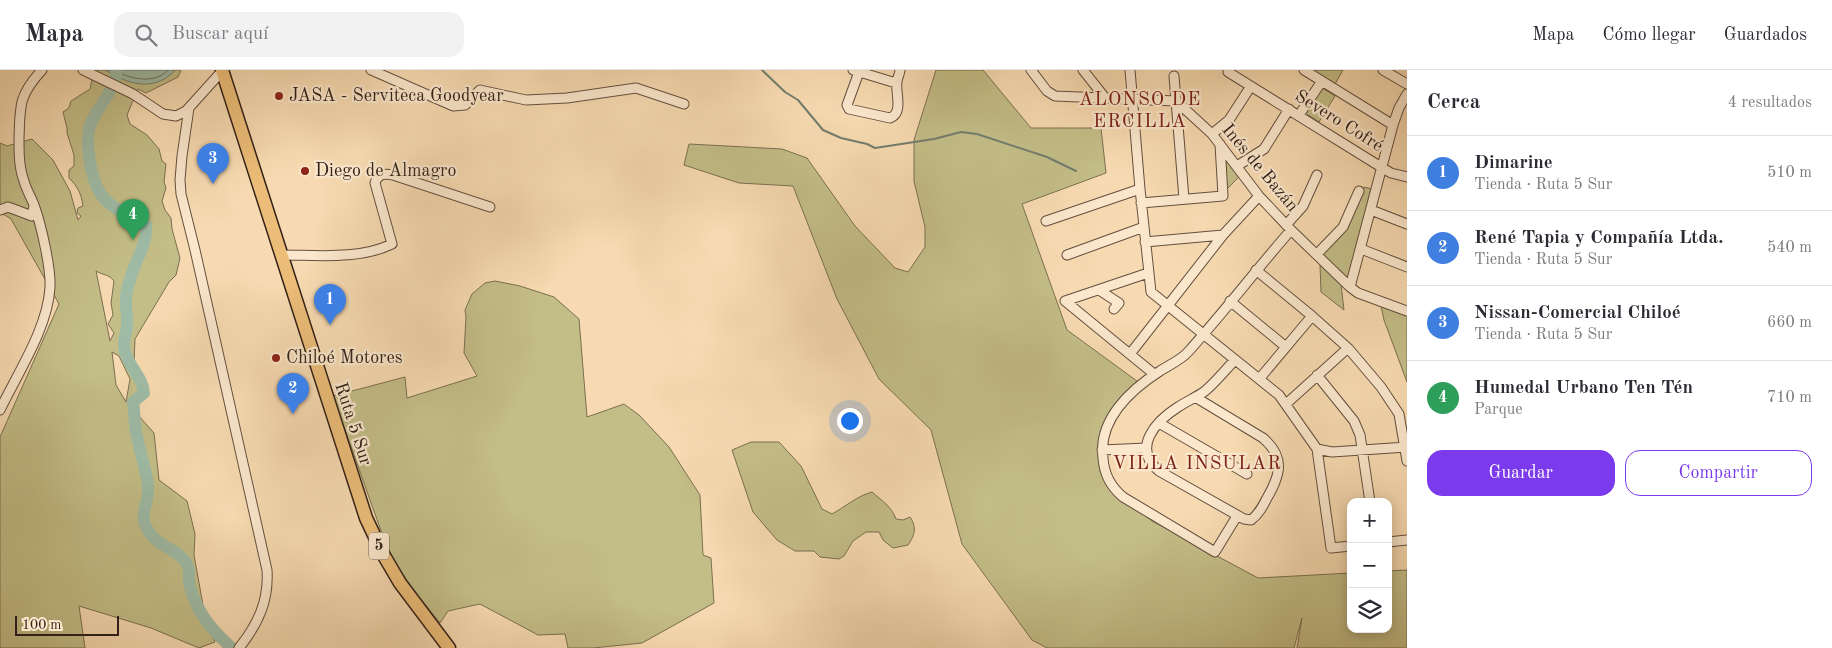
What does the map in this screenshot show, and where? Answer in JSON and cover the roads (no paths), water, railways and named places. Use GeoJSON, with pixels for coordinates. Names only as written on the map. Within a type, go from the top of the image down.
{"type":"FeatureCollection","features":[{"type":"Feature","properties":{"kind":"highway","name":"Ruta 5 Sur"},"geometry":{"type":"LineString","coordinates":[[222,70],[366,518],[383,554],[400,583],[449,648]]}},
{"type":"Feature","properties":{"kind":"highway","name":"Ruta 5 Sur"},"geometry":{"type":"LineString","coordinates":[[436,630],[454,648]]}},
{"type":"Feature","properties":{"kind":"street"},"geometry":{"type":"LineString","coordinates":[[0,410],[40,326],[49,296],[49,271],[34,206],[21,170],[19,112],[32,80],[42,70]]}},
{"type":"Feature","properties":{"kind":"street"},"geometry":{"type":"LineString","coordinates":[[85,71],[133,94],[167,115],[180,115],[189,108],[222,70]]}},
{"type":"Feature","properties":{"kind":"street"},"geometry":{"type":"LineString","coordinates":[[371,70],[454,106],[465,105],[480,90],[526,100],[567,98],[636,88],[684,104]]}},
{"type":"Feature","properties":{"kind":"street"},"geometry":{"type":"LineString","coordinates":[[896,83],[856,71],[847,105],[849,109],[890,118],[894,116],[898,111],[896,83],[900,70]]}},
{"type":"Feature","properties":{"kind":"street"},"geometry":{"type":"LineString","coordinates":[[1030,70],[1047,91],[1055,96],[1176,101]]}},
{"type":"Feature","properties":{"kind":"street"},"geometry":{"type":"LineString","coordinates":[[1083,70],[1106,99]]}},
{"type":"Feature","properties":{"kind":"street"},"geometry":{"type":"LineString","coordinates":[[1130,70],[1141,203],[1151,292],[1260,378],[1286,404],[1317,449],[1331,548],[1347,546]]}},
{"type":"Feature","properties":{"kind":"street"},"geometry":{"type":"LineString","coordinates":[[1304,70],[1393,125]]}},
{"type":"Feature","properties":{"kind":"street"},"geometry":{"type":"LineString","coordinates":[[1383,70],[1407,84]]}},
{"type":"Feature","properties":{"kind":"street","name":"Severo Cofré"},"geometry":{"type":"LineString","coordinates":[[1228,72],[1239,74],[1251,86],[1381,167],[1392,173],[1407,176]]}},
{"type":"Feature","properties":{"kind":"street"},"geometry":{"type":"LineString","coordinates":[[1174,76],[1184,199]]}},
{"type":"Feature","properties":{"kind":"street"},"geometry":{"type":"LineString","coordinates":[[1299,115],[1322,81]]}},
{"type":"Feature","properties":{"kind":"street"},"geometry":{"type":"LineString","coordinates":[[1212,134],[1229,120],[1251,86]]}},
{"type":"Feature","properties":{"kind":"street"},"geometry":{"type":"LineString","coordinates":[[1347,284],[1361,249],[1393,125],[1407,94]]}},
{"type":"Feature","properties":{"kind":"street","name":"Inés de Bazán"},"geometry":{"type":"LineString","coordinates":[[1176,101],[1212,134],[1259,196],[1347,284],[1358,293],[1407,311]]}},
{"type":"Feature","properties":{"kind":"street"},"geometry":{"type":"LineString","coordinates":[[189,108],[182,156],[181,194],[267,570],[266,592],[262,612],[239,648]]}},
{"type":"Feature","properties":{"kind":"street"},"geometry":{"type":"LineString","coordinates":[[1237,166],[1264,149],[1289,109]]}},
{"type":"Feature","properties":{"kind":"street"},"geometry":{"type":"LineString","coordinates":[[1141,203],[1223,196],[1220,144]]}},
{"type":"Feature","properties":{"kind":"street"},"geometry":{"type":"LineString","coordinates":[[281,256],[365,253],[379,251],[392,244],[375,183],[377,178],[384,174],[393,175],[490,207]]}},
{"type":"Feature","properties":{"kind":"street"},"geometry":{"type":"LineString","coordinates":[[1237,516],[1215,552],[1123,497],[1115,490],[1106,473],[1102,450],[1103,438],[1112,416],[1121,403],[1154,374],[1186,354],[1256,270],[1303,206],[1317,175]]}},
{"type":"Feature","properties":{"kind":"street"},"geometry":{"type":"LineString","coordinates":[[1046,221],[1140,189]]}},
{"type":"Feature","properties":{"kind":"street"},"geometry":{"type":"LineString","coordinates":[[1317,254],[1343,227],[1359,192]]}},
{"type":"Feature","properties":{"kind":"street"},"geometry":{"type":"LineString","coordinates":[[1130,354],[1222,235],[1259,196]]}},
{"type":"Feature","properties":{"kind":"street"},"geometry":{"type":"LineString","coordinates":[[0,203],[8,202],[14,204],[19,210]]}},
{"type":"Feature","properties":{"kind":"street"},"geometry":{"type":"LineString","coordinates":[[0,210],[8,207],[32,216],[34,206]]}},
{"type":"Feature","properties":{"kind":"street"},"geometry":{"type":"LineString","coordinates":[[1371,210],[1407,224]]}},
{"type":"Feature","properties":{"kind":"street"},"geometry":{"type":"LineString","coordinates":[[1067,255],[1144,228]]}},
{"type":"Feature","properties":{"kind":"street"},"geometry":{"type":"LineString","coordinates":[[1145,242],[1222,235]]}},
{"type":"Feature","properties":{"kind":"street"},"geometry":{"type":"LineString","coordinates":[[1361,249],[1407,267]]}},
{"type":"Feature","properties":{"kind":"street"},"geometry":{"type":"LineString","coordinates":[[1256,270],[1348,348],[1381,387],[1398,414],[1406,447],[1407,461]]}},
{"type":"Feature","properties":{"kind":"street"},"geometry":{"type":"LineString","coordinates":[[1148,273],[1065,301],[1154,374]]}},
{"type":"Feature","properties":{"kind":"street"},"geometry":{"type":"LineString","coordinates":[[1099,290],[1119,303],[1114,309]]}},
{"type":"Feature","properties":{"kind":"street"},"geometry":{"type":"LineString","coordinates":[[1230,301],[1286,347]]}},
{"type":"Feature","properties":{"kind":"street"},"geometry":{"type":"LineString","coordinates":[[1260,378],[1312,316]]}},
{"type":"Feature","properties":{"kind":"street"},"geometry":{"type":"LineString","coordinates":[[1286,404],[1348,348]]}},
{"type":"Feature","properties":{"kind":"street"},"geometry":{"type":"LineString","coordinates":[[1195,397],[1263,438],[1276,452],[1279,462],[1276,481],[1259,512],[1251,520],[1237,516],[1159,471],[1150,462],[1146,448],[1147,441],[1159,423],[1177,407],[1212,385],[1235,360]]}},
{"type":"Feature","properties":{"kind":"street"},"geometry":{"type":"LineString","coordinates":[[1317,375],[1354,421],[1360,435],[1364,449],[1370,498]]}},
{"type":"Feature","properties":{"kind":"street"},"geometry":{"type":"LineString","coordinates":[[1159,423],[1247,474]]}},
{"type":"Feature","properties":{"kind":"street"},"geometry":{"type":"LineString","coordinates":[[1317,449],[1332,452],[1406,447]]}},
{"type":"Feature","properties":{"kind":"street"},"geometry":{"type":"LineString","coordinates":[[1102,450],[1146,448]]}},
{"type":"Feature","properties":{"kind":"street"},"geometry":{"type":"LineString","coordinates":[[1392,542],[1407,540]]}},
{"type":"Feature","properties":{"kind":"water"},"geometry":{"type":"Polygon","coordinates":[[[105,70],[175,70],[159,82],[141,84],[122,79],[105,70]]]}},
{"type":"Feature","properties":{"kind":"waterway"},"geometry":{"type":"LineString","coordinates":[[117,70],[113,84],[89,129],[88,150],[95,183],[104,198],[118,210],[146,225],[143,246],[127,291],[127,330],[124,344],[127,357],[143,386],[144,393],[133,402],[136,432],[148,488],[144,520],[153,537],[181,556],[185,561],[189,569],[191,592],[195,601],[211,627],[232,648]]}},
{"type":"Feature","properties":{"kind":"waterway"},"geometry":{"type":"LineString","coordinates":[[762,70],[785,92],[798,100],[823,130],[841,138],[867,144],[875,148],[934,139],[961,132],[977,134],[1047,157],[1076,171]]}},
{"type":"Feature","properties":{"kind":"place","name":"JASA - Serviteca Goodyear"},"geometry":{"type":"Point","coordinates":[279,96]}},
{"type":"Feature","properties":{"kind":"place","name":"Diego de Almagro"},"geometry":{"type":"Point","coordinates":[305,171]}},
{"type":"Feature","properties":{"kind":"place","name":"Nissan-Comercial Chiloé"},"geometry":{"type":"Point","coordinates":[213,184]}},
{"type":"Feature","properties":{"kind":"place","name":"Humedal Urbano Ten Tén"},"geometry":{"type":"Point","coordinates":[133,240]}},
{"type":"Feature","properties":{"kind":"place","name":"Dimarine"},"geometry":{"type":"Point","coordinates":[330,325]}},
{"type":"Feature","properties":{"kind":"place","name":"Chiloé Motores"},"geometry":{"type":"Point","coordinates":[276,358]}},
{"type":"Feature","properties":{"kind":"place","name":"René Tapia y Compañía Ltda."},"geometry":{"type":"Point","coordinates":[293,414]}},
{"type":"Feature","properties":{"kind":"district","name":"ALONSO DE ERCILLA"},"geometry":{"type":"Point","coordinates":[1140,111]}},
{"type":"Feature","properties":{"kind":"district","name":"VILLA INSULAR"},"geometry":{"type":"Point","coordinates":[1197,464]}}]}
